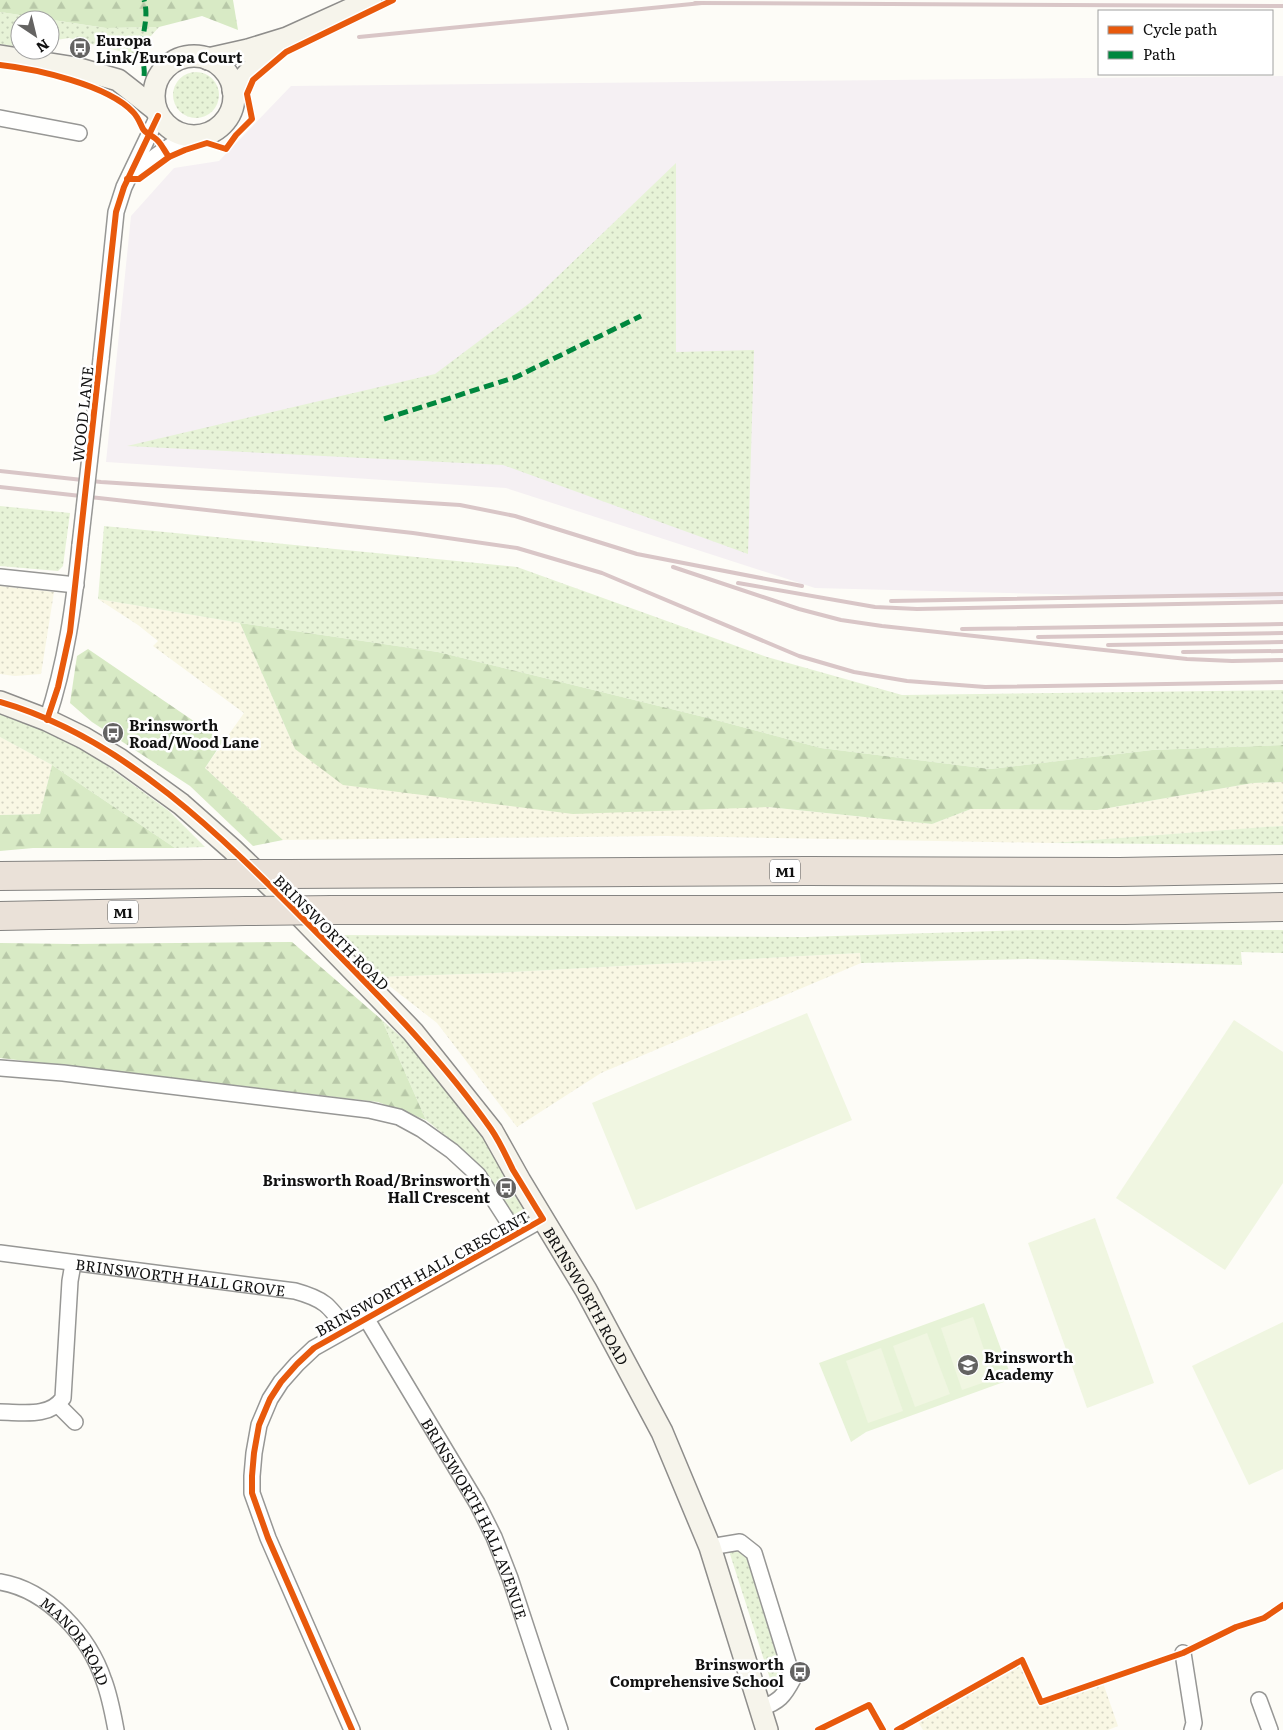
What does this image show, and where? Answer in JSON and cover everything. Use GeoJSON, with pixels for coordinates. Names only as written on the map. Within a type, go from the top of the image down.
{"type":"FeatureCollection","features":[{"type":"Feature","properties":{"kind":"highway","name":"M1"},"geometry":{"type":"LineString","coordinates":[[0,876],[797,871],[1119,872],[1283,869]]}},
{"type":"Feature","properties":{"kind":"highway","name":"M1"},"geometry":{"type":"LineString","coordinates":[[0,916],[332,910],[1125,910],[1283,906]]}},
{"type":"Feature","properties":{"kind":"main road"},"geometry":{"type":"LineString","coordinates":[[208,59],[248,50],[287,38],[371,0]]}},
{"type":"Feature","properties":{"kind":"main road"},"geometry":{"type":"LineString","coordinates":[[233,90],[259,62],[287,38]]}},
{"type":"Feature","properties":{"kind":"main road"},"geometry":{"type":"LineString","coordinates":[[0,56],[76,68],[118,80],[156,112],[170,129],[186,136],[200,136],[211,133],[224,123],[230,114],[233,104],[233,90],[227,74],[221,67],[208,59],[195,56],[176,60],[162,72],[154,90],[156,112]]}},
{"type":"Feature","properties":{"kind":"main road"},"geometry":{"type":"LineString","coordinates":[[118,80],[162,72]]}},
{"type":"Feature","properties":{"kind":"main road","name":"BRINSWORTH ROAD"},"geometry":{"type":"LineString","coordinates":[[0,702],[47,720],[108,752],[181,804],[232,848],[413,1032],[492,1131],[586,1290],[662,1432],[710,1547],[767,1730]]}},
{"type":"Feature","properties":{"kind":"street","name":"WOOD LANE"},"geometry":{"type":"LineString","coordinates":[[47,720],[58,687],[76,585],[116,212],[124,187],[156,112]]}},
{"type":"Feature","properties":{"kind":"street"},"geometry":{"type":"LineString","coordinates":[[0,118],[78,133]]}},
{"type":"Feature","properties":{"kind":"street"},"geometry":{"type":"LineString","coordinates":[[130,175],[186,136]]}},
{"type":"Feature","properties":{"kind":"street"},"geometry":{"type":"LineString","coordinates":[[0,577],[76,585]]}},
{"type":"Feature","properties":{"kind":"street"},"geometry":{"type":"LineString","coordinates":[[0,1068],[369,1110],[399,1117],[421,1129],[452,1151],[478,1175],[516,1234]]}},
{"type":"Feature","properties":{"kind":"street","name":"BRINSWORTH HALL CRESCENT"},"geometry":{"type":"LineString","coordinates":[[352,1730],[268,1538],[252,1493],[254,1453],[259,1425],[270,1399],[281,1382],[314,1348],[543,1219]]}},
{"type":"Feature","properties":{"kind":"street","name":"BRINSWORTH HALL GROVE"},"geometry":{"type":"LineString","coordinates":[[0,1253],[73,1264],[295,1291],[313,1296],[324,1302],[333,1309],[346,1329]]}},
{"type":"Feature","properties":{"kind":"street"},"geometry":{"type":"LineString","coordinates":[[0,1412],[48,1411],[58,1406],[63,1398],[70,1280],[73,1264]]}},
{"type":"Feature","properties":{"kind":"street","name":"BRINSWORTH HALL AVENUE"},"geometry":{"type":"LineString","coordinates":[[366,1318],[477,1503],[494,1537],[510,1578],[560,1730]]}},
{"type":"Feature","properties":{"kind":"street"},"geometry":{"type":"LineString","coordinates":[[58,1406],[75,1422]]}},
{"type":"Feature","properties":{"kind":"street"},"geometry":{"type":"LineString","coordinates":[[710,1547],[740,1542],[754,1553],[793,1679],[786,1693],[774,1704],[761,1708]]}},
{"type":"Feature","properties":{"kind":"street","name":"MANOR ROAD"},"geometry":{"type":"LineString","coordinates":[[0,1582],[25,1589],[41,1598],[57,1611],[82,1639],[104,1680],[116,1730]]}},
{"type":"Feature","properties":{"kind":"street"},"geometry":{"type":"LineString","coordinates":[[1183,1653],[1194,1723],[1192,1730]]}},
{"type":"Feature","properties":{"kind":"street"},"geometry":{"type":"LineString","coordinates":[[1260,1700],[1270,1730]]}},
{"type":"Feature","properties":{"kind":"shaded area"},"geometry":{"type":"Polygon","coordinates":[[[1283,76],[1283,600],[815,588],[506,488],[106,462],[131,216],[174,168],[219,161],[291,86],[1283,76]]]}},
{"type":"Feature","properties":{"kind":"shaded area"},"geometry":{"type":"Polygon","coordinates":[[[0,586],[54,592],[41,674],[15,676],[0,674],[0,586]]]}},
{"type":"Feature","properties":{"kind":"shaded area"},"geometry":{"type":"Polygon","coordinates":[[[98,599],[240,623],[295,749],[768,807],[932,824],[971,809],[1097,810],[1253,783],[1283,782],[1283,826],[1052,843],[665,836],[283,840],[205,768],[244,713],[153,646],[158,641],[138,625],[98,599]]]}},
{"type":"Feature","properties":{"kind":"shaded area"},"geometry":{"type":"Polygon","coordinates":[[[0,737],[52,765],[40,814],[0,815],[0,737]]]}},
{"type":"Feature","properties":{"kind":"shaded area"},"geometry":{"type":"Polygon","coordinates":[[[860,953],[861,963],[601,1073],[517,1127],[437,1023],[378,977],[495,973],[860,953]]]}},
{"type":"Feature","properties":{"kind":"shaded area"},"geometry":{"type":"Polygon","coordinates":[[[1021,1664],[1041,1705],[1103,1683],[1118,1726],[1108,1730],[923,1730],[918,1722],[1021,1664]]]}},
{"type":"Feature","properties":{"kind":"green space"},"geometry":{"type":"Polygon","coordinates":[[[0,0],[233,0],[238,30],[202,16],[159,27],[106,28],[60,21],[60,10],[10,10],[10,14],[0,12],[0,0]]]}},
{"type":"Feature","properties":{"kind":"green space"},"geometry":{"type":"Polygon","coordinates":[[[0,12],[10,14],[10,46],[0,44],[0,12]]]}},
{"type":"Feature","properties":{"kind":"green space"},"geometry":{"type":"Polygon","coordinates":[[[60,21],[106,28],[159,27],[134,55],[69,38],[60,39],[60,21]]]}},
{"type":"Feature","properties":{"kind":"green space"},"geometry":{"type":"Polygon","coordinates":[[[201,72],[213,78],[218,86],[218,104],[213,112],[205,117],[191,118],[179,112],[174,104],[173,90],[179,78],[187,73],[201,72]]]}},
{"type":"Feature","properties":{"kind":"green space"},"geometry":{"type":"Polygon","coordinates":[[[676,163],[676,352],[754,350],[748,554],[503,465],[127,446],[435,374],[531,302],[676,163]]]}},
{"type":"Feature","properties":{"kind":"green space"},"geometry":{"type":"Polygon","coordinates":[[[0,506],[70,513],[63,566],[58,571],[0,566],[0,506]]]}},
{"type":"Feature","properties":{"kind":"green space"},"geometry":{"type":"Polygon","coordinates":[[[104,526],[517,567],[767,657],[902,695],[1283,690],[1283,745],[1152,750],[990,769],[821,748],[712,719],[438,652],[240,623],[98,599],[104,526]]]}},
{"type":"Feature","properties":{"kind":"green space"},"geometry":{"type":"Polygon","coordinates":[[[240,623],[438,652],[712,719],[821,748],[990,769],[1152,750],[1283,745],[1283,782],[1253,783],[1097,810],[971,809],[932,824],[768,807],[573,814],[343,785],[295,749],[240,623]]]}},
{"type":"Feature","properties":{"kind":"green space"},"geometry":{"type":"Polygon","coordinates":[[[88,649],[223,741],[205,768],[283,840],[253,846],[190,786],[92,722],[70,703],[77,656],[88,649]]]}},
{"type":"Feature","properties":{"kind":"green space"},"geometry":{"type":"Polygon","coordinates":[[[0,710],[80,746],[169,811],[205,847],[175,848],[52,765],[0,737],[0,710]]]}},
{"type":"Feature","properties":{"kind":"green space"},"geometry":{"type":"Polygon","coordinates":[[[52,765],[175,848],[33,848],[0,851],[0,815],[40,814],[52,765]]]}},
{"type":"Feature","properties":{"kind":"green space"},"geometry":{"type":"Polygon","coordinates":[[[1283,826],[1283,845],[1052,843],[1265,827],[1283,826]]]}},
{"type":"Feature","properties":{"kind":"green space"},"geometry":{"type":"Polygon","coordinates":[[[1028,930],[1283,930],[1283,953],[1241,952],[1242,965],[1028,959],[861,963],[860,953],[495,973],[378,977],[337,935],[804,937],[1028,930]]]}},
{"type":"Feature","properties":{"kind":"green space"},"geometry":{"type":"Polygon","coordinates":[[[292,942],[382,1020],[426,1120],[378,1102],[0,1058],[0,943],[292,942]]]}},
{"type":"Feature","properties":{"kind":"green space"},"geometry":{"type":"Polygon","coordinates":[[[807,1013],[852,1120],[636,1210],[592,1103],[807,1013]]]}},
{"type":"Feature","properties":{"kind":"green space"},"geometry":{"type":"Polygon","coordinates":[[[382,1020],[420,1054],[466,1113],[506,1173],[527,1210],[525,1217],[519,1220],[514,1218],[479,1168],[457,1145],[426,1120],[382,1020]]]}},
{"type":"Feature","properties":{"kind":"green space"},"geometry":{"type":"Polygon","coordinates":[[[1234,1020],[1283,1052],[1283,1183],[1225,1270],[1116,1198],[1234,1020]]]}},
{"type":"Feature","properties":{"kind":"green space"},"geometry":{"type":"Polygon","coordinates":[[[1095,1218],[1154,1383],[1087,1408],[1028,1243],[1095,1218]]]}},
{"type":"Feature","properties":{"kind":"green space"},"geometry":{"type":"Polygon","coordinates":[[[984,1303],[1012,1379],[866,1432],[851,1442],[819,1363],[984,1303]]]}},
{"type":"Feature","properties":{"kind":"green space"},"geometry":{"type":"Polygon","coordinates":[[[973,1317],[994,1379],[962,1390],[941,1328],[973,1317]]]}},
{"type":"Feature","properties":{"kind":"green space"},"geometry":{"type":"Polygon","coordinates":[[[1283,1322],[1283,1469],[1249,1485],[1192,1366],[1283,1322]]]}},
{"type":"Feature","properties":{"kind":"green space"},"geometry":{"type":"Polygon","coordinates":[[[927,1333],[950,1394],[915,1407],[893,1346],[927,1333]]]}},
{"type":"Feature","properties":{"kind":"green space"},"geometry":{"type":"Polygon","coordinates":[[[881,1348],[903,1411],[868,1423],[846,1361],[881,1348]]]}},
{"type":"Feature","properties":{"kind":"green space"},"geometry":{"type":"Polygon","coordinates":[[[729,1551],[739,1551],[749,1558],[786,1673],[784,1685],[774,1691],[729,1551]]]}},
{"type":"Feature","properties":{"kind":"railway"},"geometry":{"type":"LineString","coordinates":[[695,3],[1283,6]]}},
{"type":"Feature","properties":{"kind":"railway"},"geometry":{"type":"LineString","coordinates":[[359,37],[702,3]]}},
{"type":"Feature","properties":{"kind":"railway"},"geometry":{"type":"LineString","coordinates":[[0,471],[101,482],[460,505],[515,516],[637,554],[802,586]]}},
{"type":"Feature","properties":{"kind":"railway"},"geometry":{"type":"LineString","coordinates":[[0,487],[413,533],[517,548],[602,573],[799,656],[854,672],[907,681],[985,687],[1283,682]]}},
{"type":"Feature","properties":{"kind":"railway"},"geometry":{"type":"LineString","coordinates":[[673,567],[799,609],[841,620],[1187,659],[1232,661],[1283,660]]}},
{"type":"Feature","properties":{"kind":"railway"},"geometry":{"type":"LineString","coordinates":[[738,583],[875,607],[917,609],[1283,602]]}},
{"type":"Feature","properties":{"kind":"railway"},"geometry":{"type":"LineString","coordinates":[[891,601],[1283,594]]}},
{"type":"Feature","properties":{"kind":"railway"},"geometry":{"type":"LineString","coordinates":[[962,629],[1283,624]]}},
{"type":"Feature","properties":{"kind":"railway"},"geometry":{"type":"LineString","coordinates":[[1038,637],[1283,633]]}},
{"type":"Feature","properties":{"kind":"railway"},"geometry":{"type":"LineString","coordinates":[[1108,645],[1283,642]]}},
{"type":"Feature","properties":{"kind":"railway"},"geometry":{"type":"LineString","coordinates":[[1183,652],[1283,651]]}},
{"type":"Feature","properties":{"kind":"marked path"},"geometry":{"type":"LineString","coordinates":[[144,0],[146,14],[142,56],[144,76]]}},
{"type":"Feature","properties":{"kind":"marked path"},"geometry":{"type":"LineString","coordinates":[[384,419],[516,377],[641,316]]}},
{"type":"Feature","properties":{"kind":"cycle path"},"geometry":{"type":"LineString","coordinates":[[127,179],[139,179],[169,157],[207,143],[226,149],[236,135],[252,119],[247,94],[253,80],[286,52],[393,0]]}},
{"type":"Feature","properties":{"kind":"cycle path"},"geometry":{"type":"LineString","coordinates":[[0,65],[32,70],[71,80],[89,86],[122,102],[138,118],[144,131],[158,141],[169,157]]}},
{"type":"Feature","properties":{"kind":"cycle path"},"geometry":{"type":"LineString","coordinates":[[47,720],[58,687],[70,632],[116,212],[124,187],[158,116]]}},
{"type":"Feature","properties":{"kind":"cycle path"},"geometry":{"type":"LineString","coordinates":[[0,702],[47,719],[92,741],[134,768],[175,799],[251,867],[388,1006],[452,1078],[494,1134],[513,1170],[543,1219],[314,1348],[281,1382],[270,1399],[259,1425],[254,1453],[252,1493],[268,1538],[352,1730]]}},
{"type":"Feature","properties":{"kind":"cycle path"},"geometry":{"type":"LineString","coordinates":[[897,1730],[1022,1660],[1041,1702],[1183,1653],[1236,1627],[1264,1618],[1283,1605]]}},
{"type":"Feature","properties":{"kind":"cycle path"},"geometry":{"type":"LineString","coordinates":[[818,1730],[869,1705],[883,1730]]}},
{"type":"Feature","properties":{"kind":"place","name":"Europa Link/Europa Court"},"geometry":{"type":"Point","coordinates":[80,48]}},
{"type":"Feature","properties":{"kind":"place","name":"Brinsworth Road/Wood Lane"},"geometry":{"type":"Point","coordinates":[113,733]}},
{"type":"Feature","properties":{"kind":"place","name":"Brinsworth Road/Brinsworth Hall Crescent"},"geometry":{"type":"Point","coordinates":[506,1188]}},
{"type":"Feature","properties":{"kind":"place","name":"Brinsworth Academy"},"geometry":{"type":"Point","coordinates":[968,1365]}},
{"type":"Feature","properties":{"kind":"place","name":"Brinsworth Comprehensive School"},"geometry":{"type":"Point","coordinates":[800,1672]}}]}
